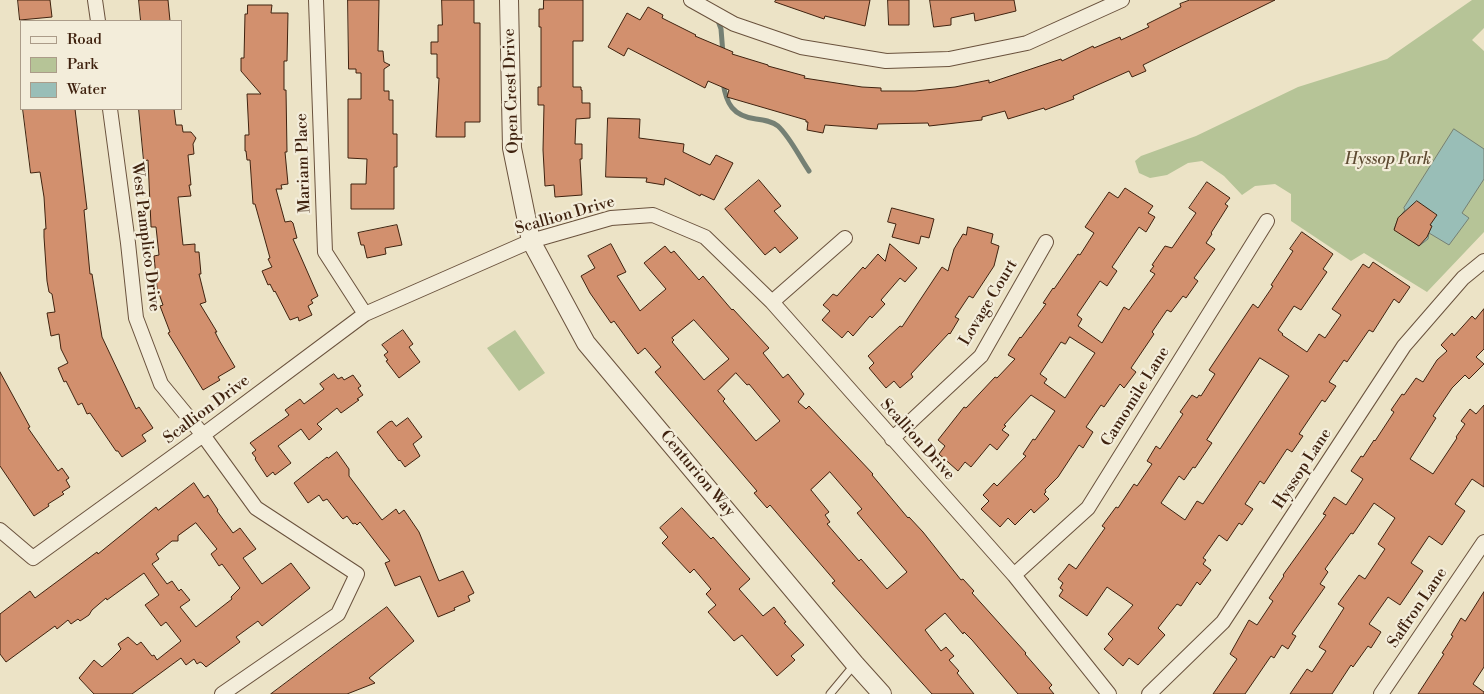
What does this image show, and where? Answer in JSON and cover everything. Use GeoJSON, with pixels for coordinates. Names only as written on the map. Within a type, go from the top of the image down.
{"type":"FeatureCollection","features":[{"type":"Feature","properties":{"kind":"street"},"geometry":{"type":"LineString","coordinates":[[95,0],[98,20]]}},
{"type":"Feature","properties":{"kind":"street","name":"Mariam Place"},"geometry":{"type":"LineString","coordinates":[[316,0],[325,252],[365,314]]}},
{"type":"Feature","properties":{"kind":"street","name":"Open Crest Drive"},"geometry":{"type":"LineString","coordinates":[[509,0],[512,148],[531,241]]}},
{"type":"Feature","properties":{"kind":"street"},"geometry":{"type":"LineString","coordinates":[[691,0],[734,24],[801,47],[886,61],[950,59],[1027,43],[1122,0]]}},
{"type":"Feature","properties":{"kind":"street","name":"West Pamplico Drive"},"geometry":{"type":"LineString","coordinates":[[110,110],[136,318],[161,384],[203,435],[256,508],[357,574],[338,614],[222,694]]}},
{"type":"Feature","properties":{"kind":"street","name":"Scallion Drive"},"geometry":{"type":"LineString","coordinates":[[0,530],[33,558],[203,435],[365,314],[531,241],[611,218],[653,214],[705,237],[772,302],[1014,575],[1109,694]]}},
{"type":"Feature","properties":{"kind":"street","name":"Camomile Lane"},"geometry":{"type":"LineString","coordinates":[[1014,575],[1088,508],[1267,221]]}},
{"type":"Feature","properties":{"kind":"street"},"geometry":{"type":"LineString","coordinates":[[772,302],[845,238]]}},
{"type":"Feature","properties":{"kind":"street","name":"Centurion Way"},"geometry":{"type":"LineString","coordinates":[[531,241],[586,342],[882,694]]}},
{"type":"Feature","properties":{"kind":"street","name":"Lovage Court"},"geometry":{"type":"LineString","coordinates":[[892,439],[981,356],[1046,242]]}},
{"type":"Feature","properties":{"kind":"street","name":"Hyssop Lane"},"geometry":{"type":"LineString","coordinates":[[1149,694],[1223,622],[1404,346],[1462,278],[1484,261]]}},
{"type":"Feature","properties":{"kind":"street","name":"Saffron Lane"},"geometry":{"type":"LineString","coordinates":[[1381,694],[1484,542]]}},
{"type":"Feature","properties":{"kind":"lane"},"geometry":{"type":"LineString","coordinates":[[830,694],[855,664]]}},
{"type":"Feature","properties":{"kind":"green space","name":"Hyssop Park"},"geometry":{"type":"Polygon","coordinates":[[[1472,0],[1484,0],[1484,28],[1472,40],[1484,51],[1484,232],[1427,292],[1364,253],[1351,261],[1291,221],[1291,194],[1275,184],[1255,186],[1242,195],[1224,176],[1202,161],[1188,163],[1167,175],[1150,178],[1139,173],[1135,161],[1141,156],[1196,136],[1298,87],[1387,59],[1472,0]]]}},
{"type":"Feature","properties":{"kind":"green space"},"geometry":{"type":"Polygon","coordinates":[[[515,330],[545,373],[519,391],[487,348],[515,330]]]}},
{"type":"Feature","properties":{"kind":"water"},"geometry":{"type":"Polygon","coordinates":[[[1454,129],[1484,149],[1484,179],[1462,213],[1469,218],[1449,245],[1429,233],[1428,239],[1419,246],[1394,229],[1398,219],[1405,210],[1404,208],[1454,129]]]}},
{"type":"Feature","properties":{"kind":"building"},"geometry":{"type":"Polygon","coordinates":[[[18,0],[50,0],[52,17],[20,20],[18,0]]]}},
{"type":"Feature","properties":{"kind":"building"},"geometry":{"type":"Polygon","coordinates":[[[139,0],[168,0],[170,20],[141,20],[139,0]]]}},
{"type":"Feature","properties":{"kind":"building"},"geometry":{"type":"Polygon","coordinates":[[[348,0],[379,0],[378,51],[383,51],[384,62],[390,65],[384,69],[384,91],[389,91],[389,100],[393,100],[393,134],[397,134],[397,167],[394,167],[394,209],[351,209],[351,184],[366,184],[367,159],[348,158],[348,99],[361,99],[361,73],[356,73],[356,69],[349,69],[348,0]]]}},
{"type":"Feature","properties":{"kind":"building"},"geometry":{"type":"Polygon","coordinates":[[[442,0],[474,0],[474,23],[480,23],[480,122],[465,122],[465,137],[436,137],[439,78],[437,78],[437,54],[431,54],[431,42],[438,42],[438,25],[442,25],[442,0]]]}},
{"type":"Feature","properties":{"kind":"building"},"geometry":{"type":"Polygon","coordinates":[[[544,0],[583,0],[583,41],[573,41],[573,87],[581,87],[582,103],[590,103],[590,118],[576,119],[575,144],[582,144],[582,159],[580,159],[582,195],[555,197],[554,185],[545,186],[543,150],[544,105],[538,105],[538,87],[541,87],[541,27],[539,27],[539,9],[543,9],[544,0]]]}},
{"type":"Feature","properties":{"kind":"building"},"geometry":{"type":"Polygon","coordinates":[[[776,0],[870,0],[865,26],[825,16],[824,19],[775,2],[776,0]]]}},
{"type":"Feature","properties":{"kind":"building"},"geometry":{"type":"Polygon","coordinates":[[[888,0],[909,0],[909,25],[889,25],[888,0]]]}},
{"type":"Feature","properties":{"kind":"building"},"geometry":{"type":"Polygon","coordinates":[[[930,0],[1014,0],[1016,11],[975,21],[974,13],[951,18],[951,25],[934,27],[930,0]]]}},
{"type":"Feature","properties":{"kind":"building"},"geometry":{"type":"Polygon","coordinates":[[[1190,0],[1275,0],[1143,65],[1146,71],[1132,77],[1129,71],[1073,96],[1074,99],[1045,110],[1044,108],[1008,119],[1005,111],[982,117],[982,120],[929,126],[928,123],[878,124],[877,129],[825,125],[823,133],[807,130],[808,122],[806,120],[727,97],[729,90],[708,81],[705,88],[628,48],[624,56],[608,47],[627,13],[640,20],[648,7],[663,15],[662,18],[695,36],[733,52],[732,54],[805,76],[804,78],[881,88],[881,91],[915,91],[955,87],[989,80],[989,83],[1061,59],[1062,61],[1093,46],[1094,48],[1120,37],[1121,40],[1149,27],[1147,24],[1181,7],[1180,4],[1190,0]]]}},
{"type":"Feature","properties":{"kind":"building"},"geometry":{"type":"Polygon","coordinates":[[[248,5],[272,5],[271,13],[288,13],[287,61],[284,61],[284,90],[286,90],[287,152],[285,152],[288,184],[281,185],[282,189],[276,189],[285,222],[291,221],[293,223],[297,238],[293,239],[318,296],[311,300],[313,303],[308,306],[312,315],[299,321],[298,317],[290,320],[275,291],[270,284],[268,285],[262,271],[272,267],[268,259],[270,258],[255,204],[253,204],[250,160],[247,160],[245,151],[245,135],[249,135],[247,94],[261,94],[241,71],[241,58],[244,58],[245,14],[247,14],[248,5]]]}},
{"type":"Feature","properties":{"kind":"building"},"geometry":{"type":"Polygon","coordinates":[[[23,110],[75,110],[87,209],[84,210],[90,274],[92,274],[102,337],[136,409],[139,407],[153,428],[142,435],[146,441],[122,457],[90,413],[87,414],[82,403],[78,405],[58,368],[68,363],[61,349],[59,334],[51,336],[47,313],[55,312],[52,294],[49,292],[47,281],[44,197],[40,172],[31,173],[23,110]]]}},
{"type":"Feature","properties":{"kind":"building"},"geometry":{"type":"Polygon","coordinates":[[[139,110],[174,110],[176,125],[182,125],[183,132],[191,132],[196,138],[193,144],[194,154],[188,155],[191,196],[178,197],[183,245],[195,244],[195,252],[199,252],[201,274],[199,274],[206,302],[200,304],[235,367],[218,377],[220,380],[203,390],[168,333],[170,332],[160,306],[163,305],[157,288],[154,256],[159,255],[156,227],[151,227],[148,160],[144,161],[139,110]]]}},
{"type":"Feature","properties":{"kind":"building"},"geometry":{"type":"Polygon","coordinates":[[[608,118],[640,119],[639,138],[684,144],[683,152],[710,165],[716,155],[733,163],[714,200],[701,194],[700,196],[665,178],[664,185],[646,182],[647,178],[606,177],[608,118]]]}},
{"type":"Feature","properties":{"kind":"building"},"geometry":{"type":"Polygon","coordinates":[[[759,180],[781,206],[774,211],[798,238],[780,253],[775,247],[765,255],[725,209],[759,180]]]}},
{"type":"Feature","properties":{"kind":"building"},"geometry":{"type":"Polygon","coordinates":[[[1207,182],[1230,198],[1225,204],[1228,206],[1206,243],[1215,249],[1194,278],[1198,281],[1186,298],[1183,296],[1171,312],[1167,310],[1152,332],[1154,334],[1131,368],[1136,372],[1124,388],[1120,384],[1104,407],[1101,405],[1086,427],[1093,432],[1083,448],[1079,445],[1058,477],[1045,490],[1044,494],[1049,499],[1034,513],[1031,509],[1015,525],[1008,518],[1000,527],[981,509],[989,501],[983,495],[994,483],[997,486],[1026,456],[1023,454],[1055,411],[1031,395],[1004,425],[1006,426],[1002,430],[1009,435],[997,450],[990,444],[971,467],[965,462],[958,471],[939,454],[945,446],[938,440],[964,407],[966,408],[1015,359],[1008,355],[1046,304],[1043,303],[1053,288],[1078,254],[1080,255],[1094,233],[1085,227],[1109,192],[1118,198],[1125,188],[1153,206],[1148,213],[1155,217],[1146,232],[1139,227],[1112,267],[1117,271],[1107,286],[1100,281],[1077,315],[1082,319],[1078,326],[1102,343],[1124,307],[1129,310],[1155,274],[1150,271],[1154,266],[1152,265],[1165,246],[1172,248],[1196,213],[1189,208],[1207,182]],[[1070,337],[1065,344],[1061,342],[1040,374],[1047,379],[1044,383],[1065,398],[1095,353],[1070,337]]]}},
{"type":"Feature","properties":{"kind":"building"},"geometry":{"type":"Polygon","coordinates":[[[1417,201],[1437,215],[1430,225],[1432,226],[1427,237],[1419,246],[1394,230],[1398,218],[1417,201]]]}},
{"type":"Feature","properties":{"kind":"building"},"geometry":{"type":"Polygon","coordinates":[[[892,208],[934,219],[929,238],[921,236],[919,244],[892,237],[896,224],[888,222],[892,208]]]}},
{"type":"Feature","properties":{"kind":"building"},"geometry":{"type":"Polygon","coordinates":[[[397,225],[402,245],[385,248],[386,254],[367,258],[364,245],[361,245],[358,233],[397,225]]]}},
{"type":"Feature","properties":{"kind":"building"},"geometry":{"type":"Polygon","coordinates":[[[968,227],[993,234],[991,243],[999,246],[994,266],[973,298],[969,296],[955,317],[959,319],[950,334],[911,374],[913,377],[900,388],[894,381],[886,388],[869,368],[874,363],[868,356],[900,326],[902,327],[942,267],[948,271],[954,249],[963,234],[966,235],[968,227]]]}},
{"type":"Feature","properties":{"kind":"building"},"geometry":{"type":"Polygon","coordinates":[[[1302,232],[1333,254],[1323,269],[1327,272],[1301,310],[1294,306],[1278,330],[1282,335],[1307,352],[1319,334],[1325,338],[1341,315],[1332,309],[1363,264],[1369,268],[1373,262],[1410,287],[1399,303],[1394,299],[1373,332],[1369,330],[1347,362],[1344,360],[1329,382],[1336,386],[1325,402],[1322,400],[1299,434],[1303,436],[1292,452],[1287,449],[1264,484],[1260,481],[1245,504],[1253,509],[1242,525],[1239,523],[1227,541],[1219,535],[1203,558],[1206,560],[1203,564],[1211,570],[1200,585],[1197,582],[1181,606],[1177,604],[1158,628],[1165,635],[1138,665],[1129,658],[1123,666],[1104,649],[1113,639],[1108,634],[1133,605],[1107,587],[1087,616],[1059,596],[1063,590],[1060,588],[1063,583],[1058,579],[1069,564],[1076,569],[1105,528],[1102,526],[1116,507],[1118,508],[1134,484],[1137,486],[1152,464],[1147,461],[1156,446],[1160,449],[1183,414],[1180,412],[1192,395],[1197,398],[1199,395],[1201,396],[1215,374],[1209,370],[1253,304],[1258,308],[1273,286],[1271,285],[1293,251],[1290,249],[1302,232]],[[1260,358],[1207,440],[1212,443],[1195,468],[1193,467],[1184,480],[1179,476],[1161,503],[1185,520],[1197,501],[1203,504],[1289,376],[1260,358]]]}},
{"type":"Feature","properties":{"kind":"building"},"geometry":{"type":"Polygon","coordinates":[[[611,244],[626,272],[617,276],[640,311],[666,289],[644,263],[665,246],[671,253],[674,251],[699,280],[703,276],[732,310],[769,348],[763,353],[783,378],[788,374],[804,394],[798,402],[806,409],[809,406],[873,474],[961,580],[963,579],[974,591],[972,593],[1026,653],[1052,685],[1049,688],[1054,694],[1018,694],[972,640],[964,632],[963,634],[945,613],[925,630],[941,651],[946,647],[954,656],[949,660],[959,671],[957,673],[974,694],[932,694],[832,583],[835,581],[770,505],[767,508],[754,493],[757,491],[655,372],[661,367],[645,348],[638,354],[614,321],[611,323],[590,293],[581,276],[595,268],[588,256],[611,244]],[[694,320],[672,338],[674,340],[672,342],[704,380],[729,359],[694,320]],[[736,373],[718,391],[725,399],[723,401],[756,441],[780,421],[749,384],[747,385],[736,373]],[[830,472],[811,490],[829,512],[825,515],[830,522],[827,524],[859,561],[861,559],[887,589],[907,572],[857,513],[862,509],[830,472]]]}},
{"type":"Feature","properties":{"kind":"building"},"geometry":{"type":"Polygon","coordinates":[[[890,244],[917,268],[905,282],[900,278],[881,300],[885,304],[872,318],[870,316],[853,336],[848,331],[842,338],[822,320],[830,311],[823,305],[833,294],[837,296],[863,267],[865,269],[878,254],[885,261],[890,244]]]}},
{"type":"Feature","properties":{"kind":"building"},"geometry":{"type":"Polygon","coordinates":[[[1484,309],[1484,349],[1476,357],[1484,364],[1469,379],[1465,375],[1452,388],[1433,416],[1436,418],[1410,459],[1433,474],[1465,424],[1461,421],[1470,409],[1476,414],[1484,405],[1484,487],[1472,479],[1455,504],[1465,511],[1442,545],[1429,536],[1411,563],[1423,571],[1400,605],[1388,597],[1369,624],[1381,632],[1371,648],[1368,646],[1353,667],[1351,665],[1332,694],[1290,694],[1307,669],[1312,672],[1326,651],[1319,647],[1344,608],[1338,604],[1359,575],[1365,579],[1385,549],[1378,544],[1395,518],[1374,503],[1353,534],[1351,533],[1325,569],[1328,572],[1320,584],[1325,587],[1292,634],[1296,636],[1288,649],[1282,645],[1274,658],[1271,656],[1245,694],[1213,694],[1237,659],[1230,654],[1249,620],[1257,625],[1273,601],[1269,598],[1326,515],[1323,514],[1334,497],[1346,505],[1363,479],[1351,471],[1361,456],[1363,457],[1375,441],[1394,412],[1391,410],[1402,394],[1404,395],[1416,378],[1423,382],[1437,360],[1447,351],[1441,345],[1452,333],[1454,336],[1472,316],[1475,319],[1484,309]]]}},
{"type":"Feature","properties":{"kind":"building"},"geometry":{"type":"Polygon","coordinates":[[[403,330],[413,344],[409,347],[420,362],[399,378],[386,361],[388,360],[384,355],[388,352],[382,345],[403,330]]]}},
{"type":"Feature","properties":{"kind":"building"},"geometry":{"type":"Polygon","coordinates":[[[0,372],[30,427],[28,428],[58,471],[62,468],[69,478],[66,480],[70,487],[62,492],[64,494],[34,516],[0,466],[0,372]]]}},
{"type":"Feature","properties":{"kind":"building"},"geometry":{"type":"Polygon","coordinates":[[[334,374],[338,379],[342,377],[344,380],[353,375],[361,386],[358,388],[363,395],[341,413],[337,408],[317,424],[322,429],[309,440],[301,429],[278,446],[291,463],[275,475],[273,472],[267,477],[252,453],[256,450],[250,443],[289,415],[285,410],[300,399],[304,404],[324,389],[320,384],[334,374]]]}},
{"type":"Feature","properties":{"kind":"building"},"geometry":{"type":"Polygon","coordinates":[[[408,418],[422,437],[413,444],[420,456],[405,467],[377,432],[389,422],[392,421],[396,426],[408,418]]]}},
{"type":"Feature","properties":{"kind":"building"},"geometry":{"type":"Polygon","coordinates":[[[337,452],[349,469],[349,476],[382,520],[396,509],[399,514],[404,510],[419,532],[439,581],[463,571],[474,593],[468,596],[470,601],[438,617],[420,576],[395,586],[385,563],[390,561],[360,522],[357,525],[353,524],[347,516],[343,519],[327,499],[323,501],[319,495],[308,503],[294,483],[327,457],[337,452]]]}},
{"type":"Feature","properties":{"kind":"building"},"geometry":{"type":"Polygon","coordinates":[[[194,483],[204,498],[208,495],[233,533],[240,528],[256,549],[243,558],[262,584],[291,563],[310,588],[262,626],[258,621],[236,637],[240,642],[206,667],[200,662],[197,664],[194,659],[186,665],[181,658],[132,694],[94,694],[79,678],[94,660],[102,667],[121,649],[118,644],[128,637],[137,645],[141,642],[157,660],[181,641],[166,622],[161,626],[145,605],[159,595],[144,573],[107,600],[106,598],[80,621],[78,619],[71,624],[68,620],[57,629],[55,626],[6,662],[0,654],[0,614],[30,591],[35,598],[97,552],[98,554],[156,507],[158,510],[194,483]],[[196,523],[178,536],[178,541],[172,541],[156,554],[159,559],[152,564],[167,584],[172,581],[179,591],[181,589],[190,600],[180,607],[196,627],[232,599],[231,597],[240,588],[222,564],[219,566],[211,554],[217,549],[196,523]]]}},
{"type":"Feature","properties":{"kind":"building"},"geometry":{"type":"Polygon","coordinates":[[[682,508],[711,539],[713,537],[750,579],[739,589],[763,616],[774,607],[786,622],[784,623],[804,645],[791,656],[795,660],[777,676],[742,635],[734,641],[708,612],[716,605],[706,594],[711,589],[694,569],[690,573],[662,543],[668,537],[660,528],[682,508]]]}},
{"type":"Feature","properties":{"kind":"building"},"geometry":{"type":"Polygon","coordinates":[[[1484,592],[1484,667],[1473,684],[1484,694],[1418,694],[1444,654],[1442,653],[1453,636],[1451,635],[1461,618],[1465,621],[1484,592]]]}},
{"type":"Feature","properties":{"kind":"building"},"geometry":{"type":"Polygon","coordinates":[[[387,607],[414,641],[369,678],[375,683],[347,694],[271,694],[387,607]]]}},
{"type":"Feature","properties":{"kind":"waterway"},"geometry":{"type":"LineString","coordinates":[[717,18],[721,29],[723,54]]}},
{"type":"Feature","properties":{"kind":"waterway"},"geometry":{"type":"LineString","coordinates":[[723,82],[726,97],[732,108],[742,115],[767,121],[778,126],[791,142],[809,171]]}}]}
